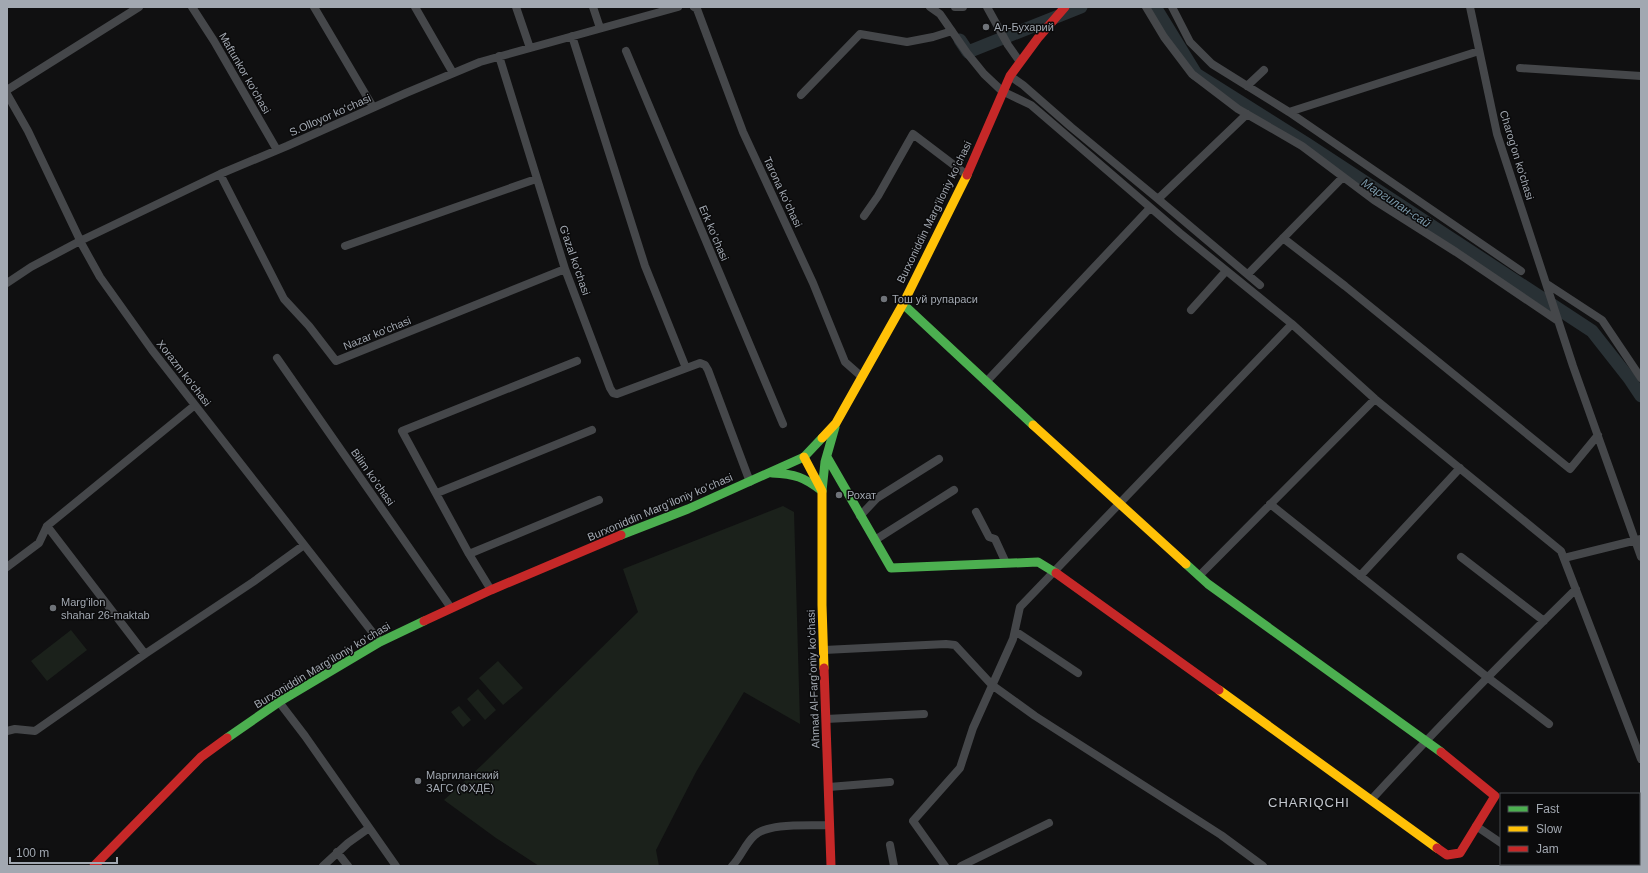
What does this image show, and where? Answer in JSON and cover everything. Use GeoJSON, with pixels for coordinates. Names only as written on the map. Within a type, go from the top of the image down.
{"type":"FeatureCollection","features":[{"type":"Feature","properties":{"kind":"main road","name":"Burxoniddin Marg’iloniy ko’chasi"},"geometry":{"type":"LineString","coordinates":[[94,866],[201,758],[279,702],[380,642],[492,590],[612,539],[688,509],[804,457],[836,423],[903,304],[967,176],[1002,91],[1010,76],[1038,38],[1065,7]]}},
{"type":"Feature","properties":{"kind":"main road"},"geometry":{"type":"LineString","coordinates":[[826,457],[890,566],[894,568],[1038,562],[1054,571],[1447,855],[1460,853],[1495,796],[1426,740],[1208,584],[1011,406],[903,304]]}},
{"type":"Feature","properties":{"kind":"main road","name":"Ahmad Al-Fargʻoniy koʻchasi"},"geometry":{"type":"LineString","coordinates":[[831,866],[824,650],[822,492],[826,457],[836,423]]}},
{"type":"Feature","properties":{"kind":"main road"},"geometry":{"type":"LineString","coordinates":[[804,457],[822,492]]}},
{"type":"Feature","properties":{"kind":"main road"},"geometry":{"type":"LineString","coordinates":[[771,473],[797,474],[808,480],[822,492]]}},
{"type":"Feature","properties":{"kind":"street"},"geometry":{"type":"LineString","coordinates":[[7,90],[139,7]]}},
{"type":"Feature","properties":{"kind":"street","name":"Maftunkor ko'chasi"},"geometry":{"type":"LineString","coordinates":[[192,7],[214,41],[277,150]]}},
{"type":"Feature","properties":{"kind":"street"},"geometry":{"type":"LineString","coordinates":[[314,7],[373,107]]}},
{"type":"Feature","properties":{"kind":"street"},"geometry":{"type":"LineString","coordinates":[[415,7],[453,73]]}},
{"type":"Feature","properties":{"kind":"street"},"geometry":{"type":"LineString","coordinates":[[516,7],[530,48]]}},
{"type":"Feature","properties":{"kind":"street"},"geometry":{"type":"LineString","coordinates":[[593,7],[600,28]]}},
{"type":"Feature","properties":{"kind":"street","name":"S.Olloyor koʻchasi"},"geometry":{"type":"LineString","coordinates":[[7,282],[31,267],[80,241],[220,174],[453,73],[499,56],[678,7]]}},
{"type":"Feature","properties":{"kind":"street"},"geometry":{"type":"LineString","coordinates":[[930,7],[940,14],[967,53],[984,74],[1002,91],[1031,105],[1150,208],[1292,324],[1375,398],[1562,551],[1641,759]]}},
{"type":"Feature","properties":{"kind":"street"},"geometry":{"type":"LineString","coordinates":[[955,7],[963,7]]}},
{"type":"Feature","properties":{"kind":"street"},"geometry":{"type":"LineString","coordinates":[[987,7],[1000,32],[1020,62]]}},
{"type":"Feature","properties":{"kind":"street"},"geometry":{"type":"LineString","coordinates":[[1146,7],[1164,37],[1192,74],[1247,114],[1302,146],[1374,200],[1456,252],[1558,321]]}},
{"type":"Feature","properties":{"kind":"street"},"geometry":{"type":"LineString","coordinates":[[1172,7],[1190,42],[1212,64],[1289,112],[1521,271]]}},
{"type":"Feature","properties":{"kind":"street","name":"Charog'on ko'chasi"},"geometry":{"type":"LineString","coordinates":[[1470,7],[1497,134],[1558,321],[1598,435],[1638,540],[1641,557]]}},
{"type":"Feature","properties":{"kind":"street","name":"Tarona koʻchasi"},"geometry":{"type":"LineString","coordinates":[[696,8],[743,132],[813,283],[845,362],[862,377]]}},
{"type":"Feature","properties":{"kind":"street"},"geometry":{"type":"LineString","coordinates":[[801,95],[860,34],[908,42],[933,37],[952,31]]}},
{"type":"Feature","properties":{"kind":"street"},"geometry":{"type":"LineString","coordinates":[[572,36],[646,266],[686,368]]}},
{"type":"Feature","properties":{"kind":"street","name":"Erk koʻchasi"},"geometry":{"type":"LineString","coordinates":[[626,51],[783,424]]}},
{"type":"Feature","properties":{"kind":"street"},"geometry":{"type":"LineString","coordinates":[[1289,112],[1479,51]]}},
{"type":"Feature","properties":{"kind":"street","name":"G'azal ko'chasi"},"geometry":{"type":"LineString","coordinates":[[499,56],[565,269],[610,388],[613,393],[623,392],[700,363],[705,365],[750,482]]}},
{"type":"Feature","properties":{"kind":"street"},"geometry":{"type":"LineString","coordinates":[[1520,68],[1641,76]]}},
{"type":"Feature","properties":{"kind":"street"},"geometry":{"type":"LineString","coordinates":[[1247,86],[1264,70]]}},
{"type":"Feature","properties":{"kind":"street"},"geometry":{"type":"LineString","coordinates":[[1010,76],[1023,85],[1260,285]]}},
{"type":"Feature","properties":{"kind":"street","name":"Xorazm ko'chasi"},"geometry":{"type":"LineString","coordinates":[[7,94],[28,131],[80,241],[100,277],[152,350],[380,642]]}},
{"type":"Feature","properties":{"kind":"street"},"geometry":{"type":"LineString","coordinates":[[1158,199],[1247,114]]}},
{"type":"Feature","properties":{"kind":"street"},"geometry":{"type":"LineString","coordinates":[[864,216],[878,196],[913,134],[967,176]]}},
{"type":"Feature","properties":{"kind":"street","name":"Nazar ko'chasi"},"geometry":{"type":"LineString","coordinates":[[220,174],[284,299],[309,326],[336,361],[565,269]]}},
{"type":"Feature","properties":{"kind":"street"},"geometry":{"type":"LineString","coordinates":[[1248,274],[1343,177]]}},
{"type":"Feature","properties":{"kind":"street"},"geometry":{"type":"LineString","coordinates":[[346,246],[536,179]]}},
{"type":"Feature","properties":{"kind":"street"},"geometry":{"type":"LineString","coordinates":[[986,382],[1150,208]]}},
{"type":"Feature","properties":{"kind":"street"},"geometry":{"type":"LineString","coordinates":[[1283,238],[1345,286],[1570,469],[1598,435]]}},
{"type":"Feature","properties":{"kind":"street"},"geometry":{"type":"LineString","coordinates":[[1190,310],[1226,271]]}},
{"type":"Feature","properties":{"kind":"street"},"geometry":{"type":"LineString","coordinates":[[1547,284],[1602,320],[1641,378]]}},
{"type":"Feature","properties":{"kind":"street"},"geometry":{"type":"LineString","coordinates":[[945,866],[913,821],[960,768],[973,728],[1013,639],[1020,606],[1292,324]]}},
{"type":"Feature","properties":{"kind":"street","name":"Bilim koʻchasi"},"geometry":{"type":"LineString","coordinates":[[277,358],[451,608]]}},
{"type":"Feature","properties":{"kind":"street"},"geometry":{"type":"LineString","coordinates":[[492,590],[469,554],[402,431],[577,361]]}},
{"type":"Feature","properties":{"kind":"street"},"geometry":{"type":"LineString","coordinates":[[1199,576],[1375,398]]}},
{"type":"Feature","properties":{"kind":"street"},"geometry":{"type":"LineString","coordinates":[[7,567],[39,543],[47,526],[195,405]]}},
{"type":"Feature","properties":{"kind":"street"},"geometry":{"type":"LineString","coordinates":[[437,493],[592,430]]}},
{"type":"Feature","properties":{"kind":"street"},"geometry":{"type":"LineString","coordinates":[[860,516],[876,498],[939,459]]}},
{"type":"Feature","properties":{"kind":"street"},"geometry":{"type":"LineString","coordinates":[[1360,576],[1460,468]]}},
{"type":"Feature","properties":{"kind":"street"},"geometry":{"type":"LineString","coordinates":[[875,540],[954,490]]}},
{"type":"Feature","properties":{"kind":"street"},"geometry":{"type":"LineString","coordinates":[[469,554],[599,500]]}},
{"type":"Feature","properties":{"kind":"street"},"geometry":{"type":"LineString","coordinates":[[1270,504],[1487,677],[1549,724]]}},
{"type":"Feature","properties":{"kind":"street"},"geometry":{"type":"LineString","coordinates":[[976,512],[989,537],[995,539],[1006,563]]}},
{"type":"Feature","properties":{"kind":"street"},"geometry":{"type":"LineString","coordinates":[[47,526],[145,654]]}},
{"type":"Feature","properties":{"kind":"street"},"geometry":{"type":"LineString","coordinates":[[1564,558],[1638,540]]}},
{"type":"Feature","properties":{"kind":"street"},"geometry":{"type":"LineString","coordinates":[[7,730],[15,729],[36,731],[145,654],[253,582],[304,545]]}},
{"type":"Feature","properties":{"kind":"street"},"geometry":{"type":"LineString","coordinates":[[1461,557],[1544,621]]}},
{"type":"Feature","properties":{"kind":"street"},"geometry":{"type":"LineString","coordinates":[[1371,800],[1487,677],[1576,589]]}},
{"type":"Feature","properties":{"kind":"street"},"geometry":{"type":"LineString","coordinates":[[1015,631],[1078,673]]}},
{"type":"Feature","properties":{"kind":"street"},"geometry":{"type":"LineString","coordinates":[[824,650],[946,644],[955,645],[992,685],[1035,716],[1221,835],[1263,866]]}},
{"type":"Feature","properties":{"kind":"street"},"geometry":{"type":"LineString","coordinates":[[279,702],[396,866]]}},
{"type":"Feature","properties":{"kind":"street"},"geometry":{"type":"LineString","coordinates":[[826,718],[924,714]]}},
{"type":"Feature","properties":{"kind":"street"},"geometry":{"type":"LineString","coordinates":[[828,787],[890,782]]}},
{"type":"Feature","properties":{"kind":"street"},"geometry":{"type":"LineString","coordinates":[[961,866],[1049,823]]}},
{"type":"Feature","properties":{"kind":"street"},"geometry":{"type":"LineString","coordinates":[[732,866],[750,839],[761,831],[774,827],[830,825]]}},
{"type":"Feature","properties":{"kind":"street"},"geometry":{"type":"LineString","coordinates":[[1476,826],[1500,842]]}},
{"type":"Feature","properties":{"kind":"street"},"geometry":{"type":"LineString","coordinates":[[323,866],[337,852],[369,828]]}},
{"type":"Feature","properties":{"kind":"street"},"geometry":{"type":"LineString","coordinates":[[890,845],[894,866]]}},
{"type":"Feature","properties":{"kind":"street"},"geometry":{"type":"LineString","coordinates":[[337,852],[348,866]]}},
{"type":"Feature","properties":{"kind":"shaded area"},"geometry":{"type":"Polygon","coordinates":[[[783,506],[794,512],[800,724],[744,692],[696,772],[656,850],[659,866],[539,866],[496,838],[444,800],[483,764],[638,612],[623,569],[783,506]]]}},
{"type":"Feature","properties":{"kind":"shaded area"},"geometry":{"type":"Polygon","coordinates":[[[71,630],[87,650],[47,681],[31,661],[71,630]]]}},
{"type":"Feature","properties":{"kind":"shaded area"},"geometry":{"type":"Polygon","coordinates":[[[498,661],[523,688],[503,705],[479,678],[498,661]]]}},
{"type":"Feature","properties":{"kind":"shaded area"},"geometry":{"type":"Polygon","coordinates":[[[478,689],[496,710],[485,720],[467,699],[478,689]]]}},
{"type":"Feature","properties":{"kind":"shaded area"},"geometry":{"type":"Polygon","coordinates":[[[459,706],[471,720],[463,727],[451,712],[459,706]]]}},
{"type":"Feature","properties":{"kind":"waterway","name":"Маргилан-сай"},"geometry":{"type":"LineString","coordinates":[[960,40],[968,52],[1081,7]]}},
{"type":"Feature","properties":{"kind":"waterway","name":"Маргилан-сай"},"geometry":{"type":"LineString","coordinates":[[1155,7],[1196,74],[1307,144],[1592,331],[1629,378],[1641,396]]}},
{"type":"Feature","properties":{"kind":"traffic: fast"},"geometry":{"type":"LineString","coordinates":[[903,304],[1033,425]]}},
{"type":"Feature","properties":{"kind":"traffic: fast"},"geometry":{"type":"LineString","coordinates":[[772,473],[787,474],[799,477],[810,482],[822,491],[825,462],[835,427]]}},
{"type":"Feature","properties":{"kind":"traffic: fast"},"geometry":{"type":"LineString","coordinates":[[621,535],[688,509],[804,457],[822,438]]}},
{"type":"Feature","properties":{"kind":"traffic: fast"},"geometry":{"type":"LineString","coordinates":[[827,457],[891,568],[1038,562],[1056,573]]}},
{"type":"Feature","properties":{"kind":"traffic: fast"},"geometry":{"type":"LineString","coordinates":[[1186,564],[1208,584],[1441,752]]}},
{"type":"Feature","properties":{"kind":"traffic: fast"},"geometry":{"type":"LineString","coordinates":[[227,738],[279,702],[380,642],[424,621]]}},
{"type":"Feature","properties":{"kind":"traffic: slow"},"geometry":{"type":"LineString","coordinates":[[822,438],[836,423],[903,304],[967,175]]}},
{"type":"Feature","properties":{"kind":"traffic: slow"},"geometry":{"type":"LineString","coordinates":[[1033,425],[1186,564]]}},
{"type":"Feature","properties":{"kind":"traffic: slow"},"geometry":{"type":"LineString","coordinates":[[804,457],[822,491],[822,605],[824,668]]}},
{"type":"Feature","properties":{"kind":"traffic: slow"},"geometry":{"type":"LineString","coordinates":[[1219,690],[1437,848]]}},
{"type":"Feature","properties":{"kind":"traffic: jam"},"geometry":{"type":"LineString","coordinates":[[967,175],[1010,76],[1038,38],[1065,7]]}},
{"type":"Feature","properties":{"kind":"traffic: jam"},"geometry":{"type":"LineString","coordinates":[[424,621],[491,590],[621,535]]}},
{"type":"Feature","properties":{"kind":"traffic: jam"},"geometry":{"type":"LineString","coordinates":[[1056,573],[1219,690]]}},
{"type":"Feature","properties":{"kind":"traffic: jam"},"geometry":{"type":"LineString","coordinates":[[824,668],[831,866]]}},
{"type":"Feature","properties":{"kind":"traffic: jam"},"geometry":{"type":"LineString","coordinates":[[94,866],[201,757],[227,738]]}},
{"type":"Feature","properties":{"kind":"traffic: jam"},"geometry":{"type":"LineString","coordinates":[[1437,848],[1447,855],[1460,853],[1495,796],[1441,752]]}},
{"type":"Feature","properties":{"kind":"place","name":"Ал-Бухарий"},"geometry":{"type":"Point","coordinates":[986,27]}},
{"type":"Feature","properties":{"kind":"place","name":"Тош уй рупараси"},"geometry":{"type":"Point","coordinates":[884,299]}},
{"type":"Feature","properties":{"kind":"place","name":"Рохат"},"geometry":{"type":"Point","coordinates":[839,495]}},
{"type":"Feature","properties":{"kind":"place","name":"Marg'ilon shahar 26-maktab"},"geometry":{"type":"Point","coordinates":[53,608]}},
{"type":"Feature","properties":{"kind":"place","name":"Маргиланский ЗАГС (ФХДЁ)"},"geometry":{"type":"Point","coordinates":[418,781]}},
{"type":"Feature","properties":{"kind":"district","name":"CHARIQCHI"},"geometry":{"type":"Point","coordinates":[1309,802]}}]}
